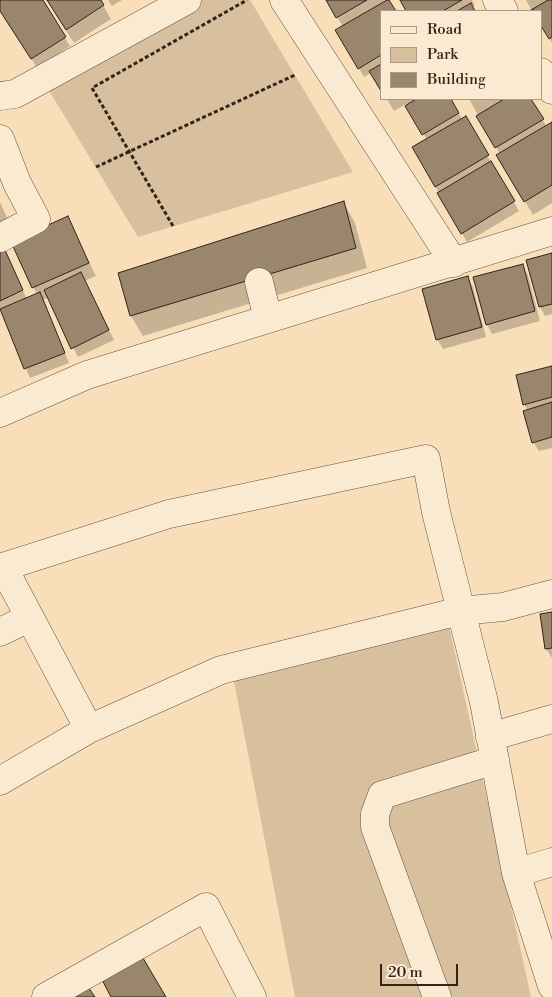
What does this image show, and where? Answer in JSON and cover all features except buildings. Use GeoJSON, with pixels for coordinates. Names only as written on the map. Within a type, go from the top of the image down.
{"type":"FeatureCollection","features":[{"type":"Feature","properties":{"kind":"street"},"geometry":{"type":"LineString","coordinates":[[0,96],[15,94],[187,0]]}},
{"type":"Feature","properties":{"kind":"street"},"geometry":{"type":"LineString","coordinates":[[284,0],[454,263]]}},
{"type":"Feature","properties":{"kind":"street"},"geometry":{"type":"LineString","coordinates":[[542,74],[552,90]]}},
{"type":"Feature","properties":{"kind":"street"},"geometry":{"type":"LineString","coordinates":[[0,139],[17,183],[36,219],[0,238]]}},
{"type":"Feature","properties":{"kind":"street"},"geometry":{"type":"LineString","coordinates":[[0,413],[86,375],[454,263],[495,248],[552,231]]}},
{"type":"Feature","properties":{"kind":"street"},"geometry":{"type":"LineString","coordinates":[[259,282],[268,319]]}},
{"type":"Feature","properties":{"kind":"street"},"geometry":{"type":"LineString","coordinates":[[89,729],[2,568],[169,514],[426,459],[460,611],[484,702],[516,873],[552,986]]}},
{"type":"Feature","properties":{"kind":"street"},"geometry":{"type":"LineString","coordinates":[[0,781],[89,729],[220,670],[460,611],[503,607],[552,594]]}},
{"type":"Feature","properties":{"kind":"street"},"geometry":{"type":"LineString","coordinates":[[0,632],[29,618]]}},
{"type":"Feature","properties":{"kind":"street"},"geometry":{"type":"LineString","coordinates":[[437,997],[375,828],[375,814],[382,795],[492,749],[552,719]]}},
{"type":"Feature","properties":{"kind":"street"},"geometry":{"type":"LineString","coordinates":[[516,873],[552,862]]}},
{"type":"Feature","properties":{"kind":"street"},"geometry":{"type":"LineString","coordinates":[[46,997],[206,906],[252,997]]}},
{"type":"Feature","properties":{"kind":"path"},"geometry":{"type":"LineString","coordinates":[[173,226],[92,88],[247,0]]}},
{"type":"Feature","properties":{"kind":"path"},"geometry":{"type":"LineString","coordinates":[[96,167],[295,74]]}},
{"type":"Feature","properties":{"kind":"green space"},"geometry":{"type":"Polygon","coordinates":[[[202,0],[250,0],[353,172],[138,237],[48,89],[202,0]]]}},
{"type":"Feature","properties":{"kind":"green space"},"geometry":{"type":"Polygon","coordinates":[[[449,626],[531,997],[295,997],[233,676],[449,626]]]}}]}
